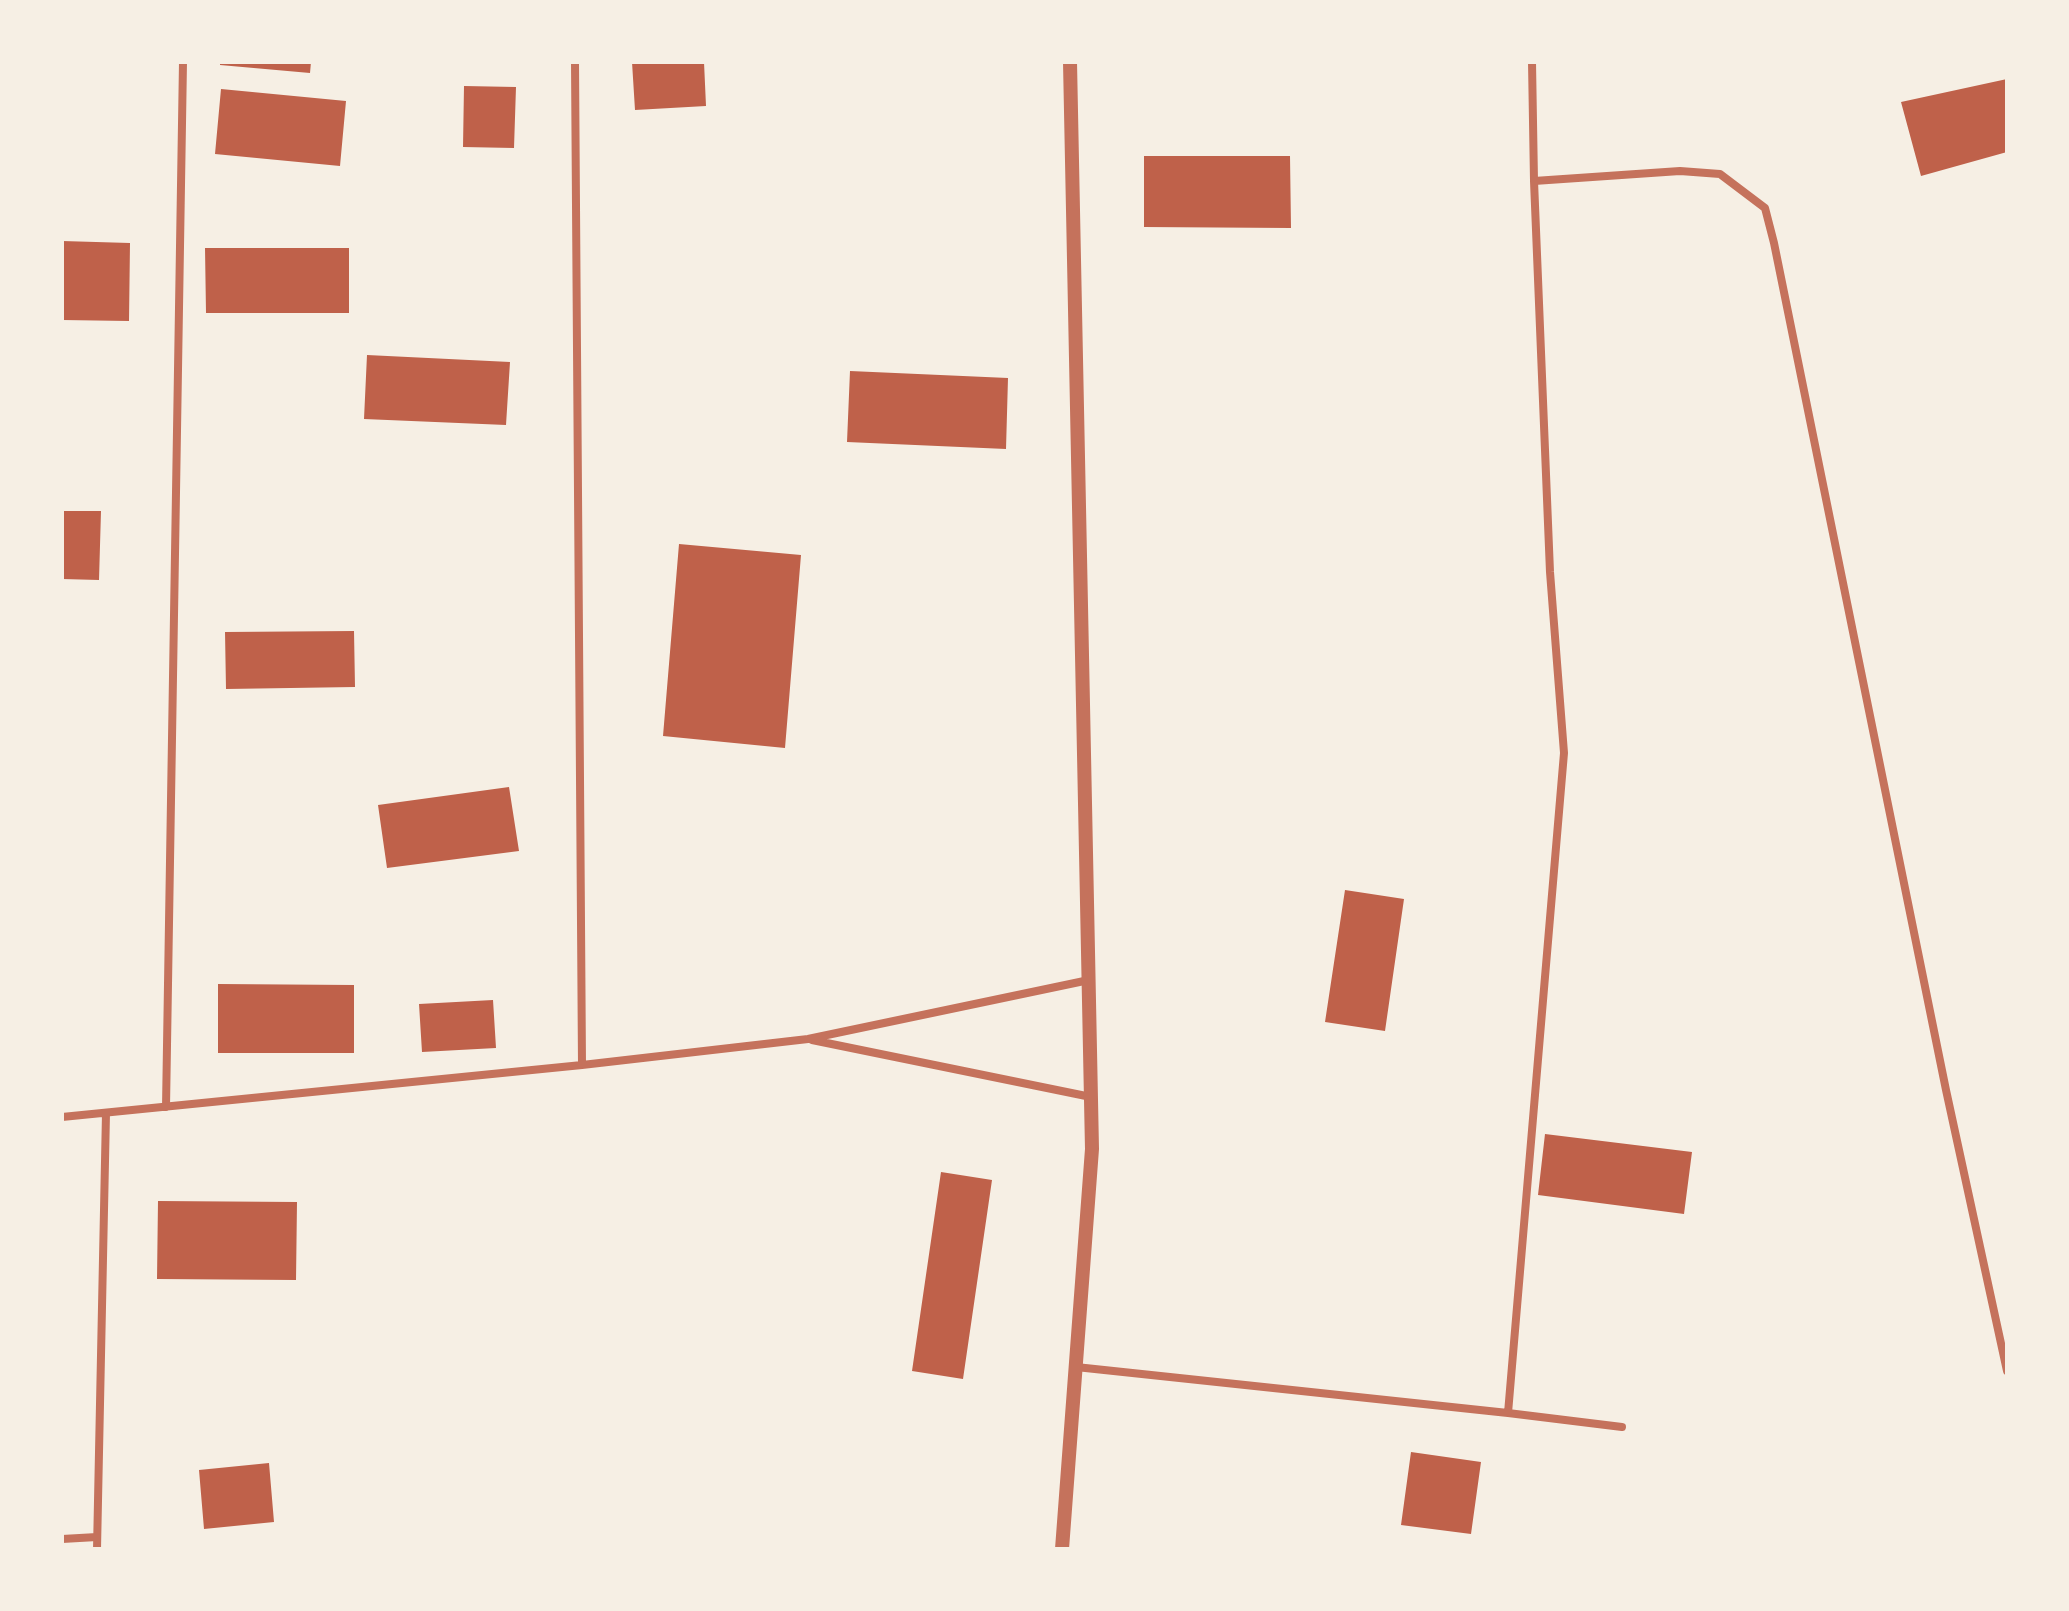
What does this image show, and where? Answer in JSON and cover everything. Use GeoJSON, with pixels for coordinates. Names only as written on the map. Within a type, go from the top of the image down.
{"type":"FeatureCollection","features":[{"type":"Feature","properties":{"kind":"street"},"geometry":{"type":"LineString","coordinates":[[166,1107],[183,62]]}},
{"type":"Feature","properties":{"kind":"street"},"geometry":{"type":"LineString","coordinates":[[575,62],[582,1065]]}},
{"type":"Feature","properties":{"kind":"street"},"geometry":{"type":"LineString","coordinates":[[1062,1549],[1092,1149],[1070,62]]}},
{"type":"Feature","properties":{"kind":"street"},"geometry":{"type":"LineString","coordinates":[[1508,1413],[1564,753],[1550,572],[1532,62]]}},
{"type":"Feature","properties":{"kind":"street"},"geometry":{"type":"LineString","coordinates":[[1534,181],[1680,171],[1720,174],[1765,208],[1946,1090],[2007,1371]]}},
{"type":"Feature","properties":{"kind":"street"},"geometry":{"type":"LineString","coordinates":[[62,1117],[808,1039],[1089,980]]}},
{"type":"Feature","properties":{"kind":"street"},"geometry":{"type":"LineString","coordinates":[[808,1039],[1091,1097]]}},
{"type":"Feature","properties":{"kind":"street"},"geometry":{"type":"LineString","coordinates":[[97,1549],[106,1113]]}},
{"type":"Feature","properties":{"kind":"street"},"geometry":{"type":"LineString","coordinates":[[1076,1367],[1622,1427]]}},
{"type":"Feature","properties":{"kind":"street"},"geometry":{"type":"LineString","coordinates":[[62,1539],[97,1537]]}},
{"type":"Feature","properties":{"kind":"building"},"geometry":{"type":"Polygon","coordinates":[[[220,62],[311,62],[310,73],[220,65],[220,62]]]}},
{"type":"Feature","properties":{"kind":"building"},"geometry":{"type":"Polygon","coordinates":[[[632,62],[704,62],[706,106],[635,110],[632,62]]]}},
{"type":"Feature","properties":{"kind":"building"},"geometry":{"type":"Polygon","coordinates":[[[2007,79],[2007,152],[1921,176],[1901,102],[2007,79]]]}},
{"type":"Feature","properties":{"kind":"building"},"geometry":{"type":"Polygon","coordinates":[[[464,86],[516,87],[514,148],[463,147],[464,86]]]}},
{"type":"Feature","properties":{"kind":"building"},"geometry":{"type":"Polygon","coordinates":[[[221,89],[346,101],[340,166],[215,154],[221,89]]]}},
{"type":"Feature","properties":{"kind":"building"},"geometry":{"type":"Polygon","coordinates":[[[1144,156],[1290,156],[1291,228],[1144,227],[1144,156]]]}},
{"type":"Feature","properties":{"kind":"building"},"geometry":{"type":"Polygon","coordinates":[[[62,241],[130,243],[129,321],[62,320],[62,241]]]}},
{"type":"Feature","properties":{"kind":"building"},"geometry":{"type":"Polygon","coordinates":[[[205,248],[349,248],[349,313],[206,313],[205,248]]]}},
{"type":"Feature","properties":{"kind":"building"},"geometry":{"type":"Polygon","coordinates":[[[367,355],[510,362],[506,425],[364,419],[367,355]]]}},
{"type":"Feature","properties":{"kind":"building"},"geometry":{"type":"Polygon","coordinates":[[[850,371],[1008,378],[1006,449],[847,442],[850,371]]]}},
{"type":"Feature","properties":{"kind":"building"},"geometry":{"type":"Polygon","coordinates":[[[62,511],[101,511],[99,580],[62,579],[62,511]]]}},
{"type":"Feature","properties":{"kind":"building"},"geometry":{"type":"Polygon","coordinates":[[[679,544],[801,555],[785,748],[663,736],[679,544]]]}},
{"type":"Feature","properties":{"kind":"building"},"geometry":{"type":"Polygon","coordinates":[[[354,631],[355,687],[226,689],[225,632],[354,631]]]}},
{"type":"Feature","properties":{"kind":"building"},"geometry":{"type":"Polygon","coordinates":[[[509,787],[519,851],[387,868],[378,805],[509,787]]]}},
{"type":"Feature","properties":{"kind":"building"},"geometry":{"type":"Polygon","coordinates":[[[1345,890],[1404,899],[1385,1031],[1325,1022],[1345,890]]]}},
{"type":"Feature","properties":{"kind":"building"},"geometry":{"type":"Polygon","coordinates":[[[218,984],[354,985],[354,1053],[218,1053],[218,984]]]}},
{"type":"Feature","properties":{"kind":"building"},"geometry":{"type":"Polygon","coordinates":[[[493,1000],[496,1048],[422,1052],[419,1004],[493,1000]]]}},
{"type":"Feature","properties":{"kind":"building"},"geometry":{"type":"Polygon","coordinates":[[[1545,1134],[1692,1152],[1684,1214],[1538,1195],[1545,1134]]]}},
{"type":"Feature","properties":{"kind":"building"},"geometry":{"type":"Polygon","coordinates":[[[941,1172],[992,1180],[963,1379],[912,1371],[941,1172]]]}},
{"type":"Feature","properties":{"kind":"building"},"geometry":{"type":"Polygon","coordinates":[[[158,1201],[297,1202],[296,1280],[157,1279],[158,1201]]]}},
{"type":"Feature","properties":{"kind":"building"},"geometry":{"type":"Polygon","coordinates":[[[1411,1452],[1481,1462],[1471,1534],[1401,1525],[1411,1452]]]}},
{"type":"Feature","properties":{"kind":"building"},"geometry":{"type":"Polygon","coordinates":[[[269,1463],[274,1522],[204,1529],[199,1470],[269,1463]]]}}]}
